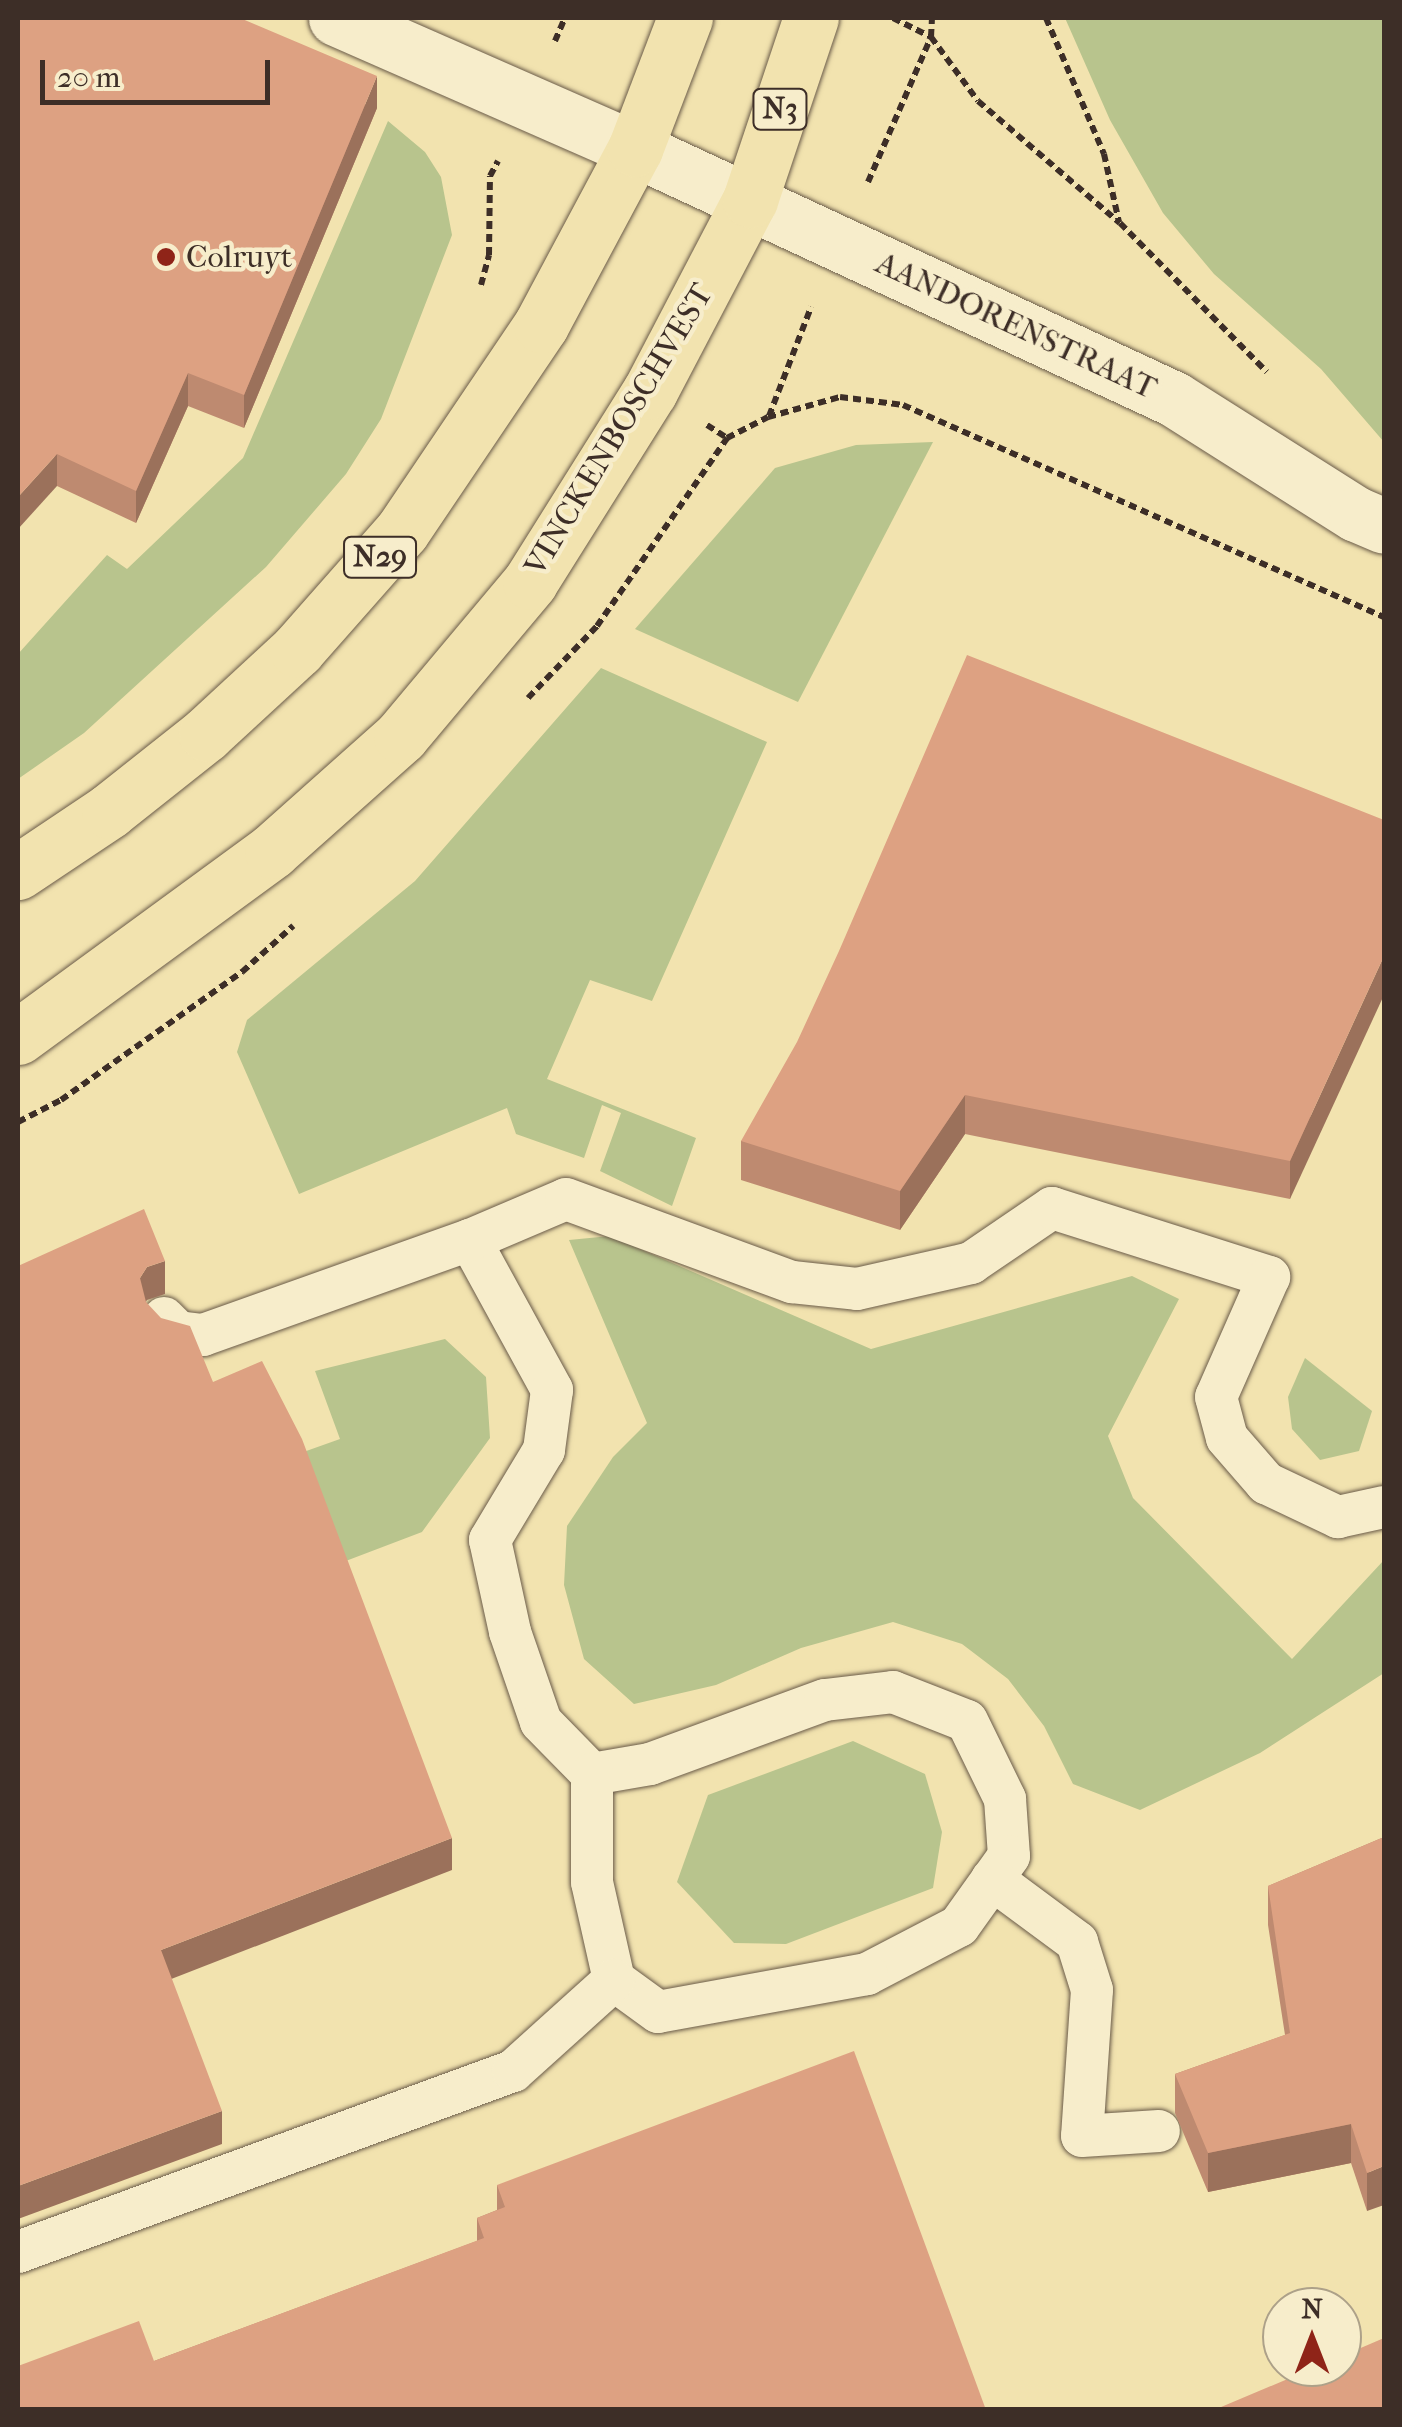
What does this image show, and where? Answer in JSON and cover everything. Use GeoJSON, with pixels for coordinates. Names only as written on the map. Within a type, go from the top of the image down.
{"type":"FeatureCollection","features":[{"type":"Feature","properties":{"kind":"main road","name":"AANDORENSTRAAT"},"geometry":{"type":"LineString","coordinates":[[336,18],[750,200],[1174,400],[1356,514],[1384,526]]}},
{"type":"Feature","properties":{"kind":"main road"},"geometry":{"type":"LineString","coordinates":[[636,149],[684,18]]}},
{"type":"Feature","properties":{"kind":"main road","name":"N3"},"geometry":{"type":"LineString","coordinates":[[750,200],[811,18]]}},
{"type":"Feature","properties":{"kind":"main road","name":"N29"},"geometry":{"type":"LineString","coordinates":[[18,872],[109,811],[192,745],[297,650],[402,531],[542,326],[636,149]]}},
{"type":"Feature","properties":{"kind":"main road","name":"VINCKENBOSCHVEST"},"geometry":{"type":"LineString","coordinates":[[18,1037],[272,850],[402,736],[530,582],[650,390],[750,200]]}},
{"type":"Feature","properties":{"kind":"lane"},"geometry":{"type":"LineString","coordinates":[[164,1318],[178,1332],[203,1335],[470,1240],[566,1199],[792,1282],[857,1289],[972,1263],[1052,1208],[1268,1277],[1216,1397],[1227,1438],[1266,1483],[1338,1518],[1384,1507]]}},
{"type":"Feature","properties":{"kind":"lane"},"geometry":{"type":"LineString","coordinates":[[470,1240],[552,1390],[544,1450],[490,1540],[506,1614],[542,1722],[592,1774],[592,1882],[614,1980],[658,2012],[867,1974],[959,1926],[1010,1856],[1004,1798],[967,1720],[893,1692],[825,1700],[688,1752],[592,1774]]}},
{"type":"Feature","properties":{"kind":"lane"},"geometry":{"type":"LineString","coordinates":[[992,1879],[1077,1942],[1092,1990],[1082,2136],[1159,2131]]}},
{"type":"Feature","properties":{"kind":"lane"},"geometry":{"type":"LineString","coordinates":[[18,2252],[513,2071],[614,1980]]}},
{"type":"Feature","properties":{"kind":"path"},"geometry":{"type":"LineString","coordinates":[[894,18],[931,37],[978,100],[1120,223],[1280,386]]}},
{"type":"Feature","properties":{"kind":"path"},"geometry":{"type":"LineString","coordinates":[[931,37],[932,18]]}},
{"type":"Feature","properties":{"kind":"path"},"geometry":{"type":"LineString","coordinates":[[1046,18],[1104,154],[1120,223]]}},
{"type":"Feature","properties":{"kind":"path"},"geometry":{"type":"LineString","coordinates":[[528,102],[490,176],[489,255],[478,294],[542,326]]}},
{"type":"Feature","properties":{"kind":"path"},"geometry":{"type":"LineString","coordinates":[[727,438],[768,417],[840,397],[902,404],[1384,618]]}},
{"type":"Feature","properties":{"kind":"green space"},"geometry":{"type":"Polygon","coordinates":[[[1065,18],[1384,18],[1384,442],[1321,369],[1214,274],[1163,213],[1110,120],[1065,18]]]}},
{"type":"Feature","properties":{"kind":"green space"},"geometry":{"type":"Polygon","coordinates":[[[388,121],[425,152],[441,177],[452,235],[381,419],[346,474],[266,567],[84,733],[18,779],[18,654],[107,555],[127,569],[243,458],[388,121]]]}},
{"type":"Feature","properties":{"kind":"green space"},"geometry":{"type":"Polygon","coordinates":[[[933,442],[798,702],[635,629],[775,468],[856,445],[933,442]]]}},
{"type":"Feature","properties":{"kind":"green space"},"geometry":{"type":"Polygon","coordinates":[[[601,668],[767,742],[652,1001],[590,980],[547,1079],[696,1138],[672,1206],[600,1171],[621,1113],[602,1105],[584,1158],[516,1134],[507,1108],[299,1194],[237,1052],[247,1020],[415,881],[601,668]]]}},
{"type":"Feature","properties":{"kind":"green space"},"geometry":{"type":"Polygon","coordinates":[[[610,1236],[871,1349],[1132,1276],[1179,1299],[1108,1436],[1133,1498],[1292,1659],[1384,1560],[1384,1673],[1260,1753],[1140,1810],[1073,1784],[1044,1726],[1008,1679],[962,1644],[893,1622],[801,1648],[716,1685],[634,1704],[584,1659],[564,1585],[567,1526],[613,1457],[647,1423],[569,1240],[610,1236]]]}},
{"type":"Feature","properties":{"kind":"green space"},"geometry":{"type":"Polygon","coordinates":[[[445,1339],[486,1377],[490,1438],[422,1532],[330,1567],[295,1455],[340,1439],[315,1371],[445,1339]]]}},
{"type":"Feature","properties":{"kind":"green space"},"geometry":{"type":"Polygon","coordinates":[[[1305,1358],[1372,1411],[1359,1451],[1320,1460],[1292,1429],[1288,1397],[1305,1358]]]}},
{"type":"Feature","properties":{"kind":"green space"},"geometry":{"type":"Polygon","coordinates":[[[853,1741],[925,1774],[942,1832],[933,1888],[786,1944],[734,1943],[677,1882],[708,1795],[853,1741]]]}},
{"type":"Feature","properties":{"kind":"building","name":"Colruyt"},"geometry":{"type":"Polygon","coordinates":[[[18,18],[240,18],[377,76],[244,395],[188,373],[136,491],[57,454],[18,497],[18,18]]]}},
{"type":"Feature","properties":{"kind":"building"},"geometry":{"type":"Polygon","coordinates":[[[967,655],[1384,820],[1384,956],[1290,1161],[965,1095],[900,1191],[741,1141],[797,1042],[967,655]]]}},
{"type":"Feature","properties":{"kind":"building"},"geometry":{"type":"Polygon","coordinates":[[[144,1209],[165,1261],[147,1267],[140,1278],[146,1302],[161,1318],[190,1326],[213,1382],[262,1361],[302,1439],[452,1838],[161,1950],[222,2111],[18,2186],[18,1266],[144,1209]]]}},
{"type":"Feature","properties":{"kind":"building"},"geometry":{"type":"Polygon","coordinates":[[[1384,1837],[1384,2166],[1367,2173],[1351,2124],[1208,2153],[1175,2074],[1290,2033],[1268,1886],[1384,1837]]]}},
{"type":"Feature","properties":{"kind":"building"},"geometry":{"type":"Polygon","coordinates":[[[854,2051],[986,2410],[18,2410],[18,2366],[139,2321],[154,2361],[484,2238],[477,2218],[505,2207],[497,2185],[854,2051]]]}},
{"type":"Feature","properties":{"kind":"building"},"geometry":{"type":"Polygon","coordinates":[[[1384,2338],[1384,2410],[1214,2410],[1269,2387],[1362,2387],[1362,2347],[1384,2338]]]}},
{"type":"Feature","properties":{"kind":"place","name":"Colruyt"},"geometry":{"type":"Point","coordinates":[166,257]}}]}
